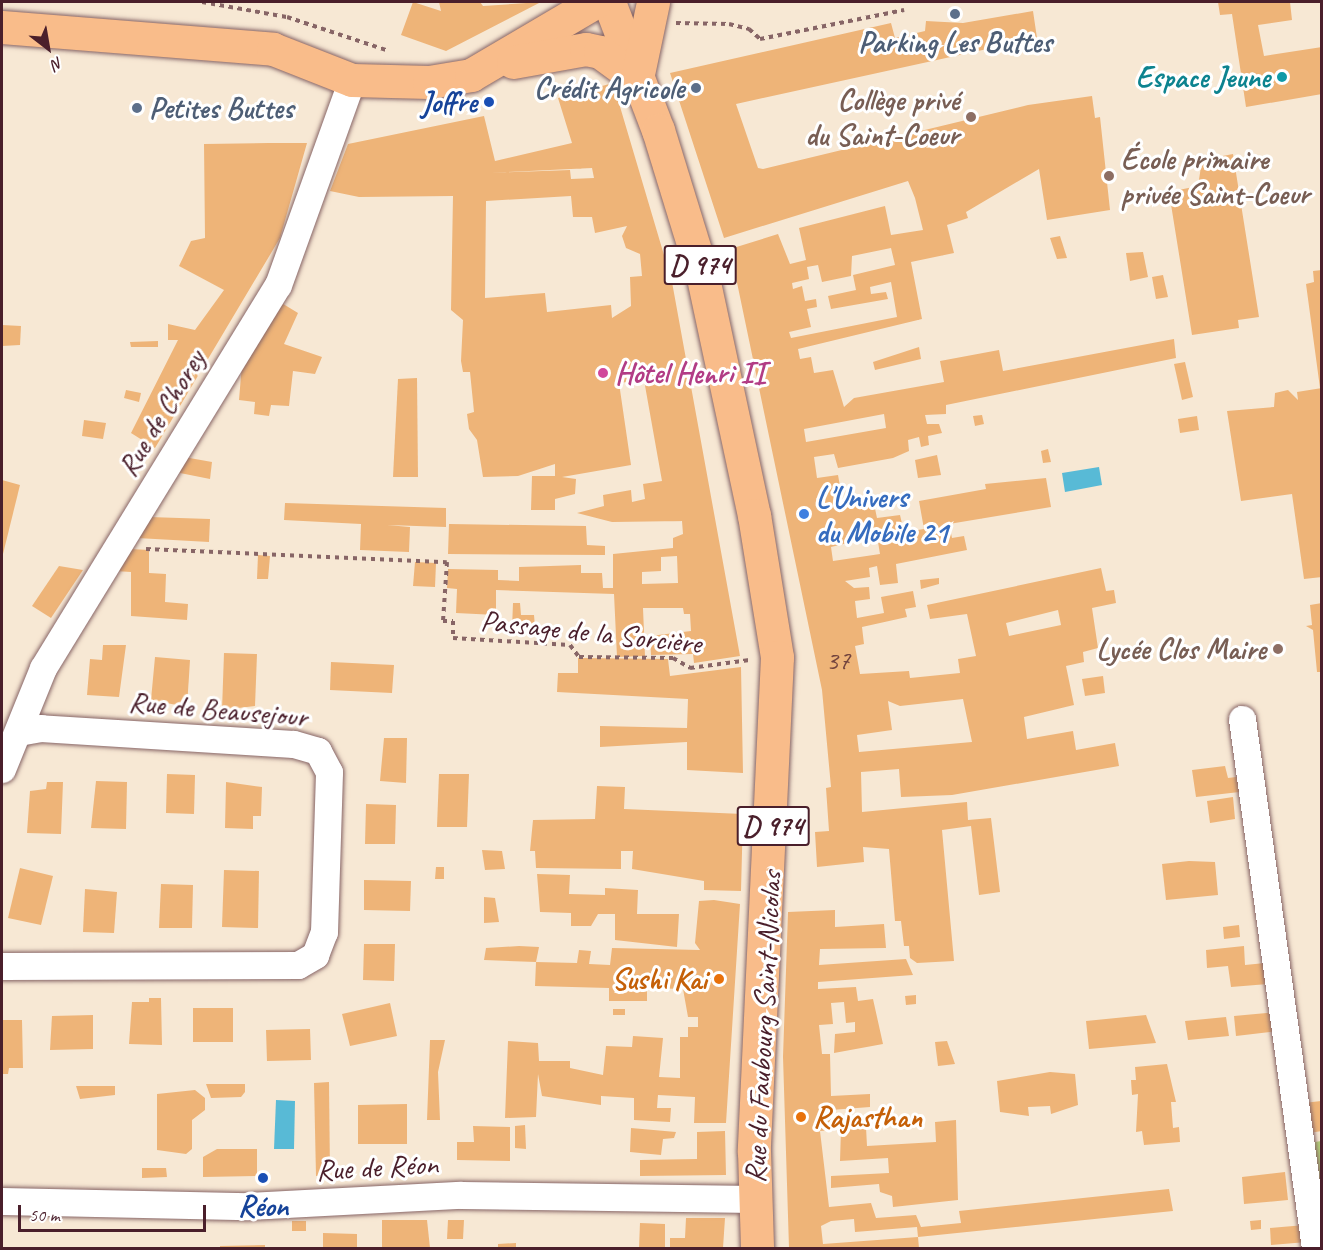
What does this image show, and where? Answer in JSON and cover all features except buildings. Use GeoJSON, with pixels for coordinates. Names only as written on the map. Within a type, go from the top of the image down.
{"type":"FeatureCollection","features":[{"type":"Feature","properties":{"kind":"main road"},"geometry":{"type":"LineString","coordinates":[[471,75],[595,2]]}},
{"type":"Feature","properties":{"kind":"main road","name":"Rue du Faubourg Saint-Nicolas"},"geometry":{"type":"LineString","coordinates":[[609,2],[702,273],[754,515],[777,657],[755,1199],[757,1248]]}},
{"type":"Feature","properties":{"kind":"main road"},"geometry":{"type":"LineString","coordinates":[[2,27],[273,49],[352,80],[429,82],[471,75],[546,53],[586,49],[600,52],[637,79],[646,8]]}},
{"type":"Feature","properties":{"kind":"street","name":"Rue de Chorey"},"geometry":{"type":"LineString","coordinates":[[2,769],[43,668],[278,285],[352,80]]}},
{"type":"Feature","properties":{"kind":"street"},"geometry":{"type":"LineString","coordinates":[[1242,719],[1315,1248]]}},
{"type":"Feature","properties":{"kind":"street","name":"Rue de Beausejour"},"geometry":{"type":"LineString","coordinates":[[2,966],[298,965],[315,955],[324,932],[329,772],[318,752],[293,744],[41,728],[18,732]]}},
{"type":"Feature","properties":{"kind":"street","name":"Rue de Réon"},"geometry":{"type":"LineString","coordinates":[[2,1201],[248,1206],[461,1196],[755,1199]]}},
{"type":"Feature","properties":{"kind":"path"},"geometry":{"type":"LineString","coordinates":[[202,2],[287,17],[391,52]]}},
{"type":"Feature","properties":{"kind":"path"},"geometry":{"type":"LineString","coordinates":[[646,8],[749,29],[760,39],[904,10]]}},
{"type":"Feature","properties":{"kind":"path","name":"Passage de la Sorcière"},"geometry":{"type":"LineString","coordinates":[[118,548],[447,562],[443,621],[453,621],[453,638],[570,645],[579,657],[673,658],[690,668],[777,657]]}},
{"type":"Feature","properties":{"kind":"green space"},"geometry":{"type":"Polygon","coordinates":[[[1321,1141],[1321,1222],[1310,1143],[1321,1141]]]}},
{"type":"Feature","properties":{"kind":"water"},"geometry":{"type":"Polygon","coordinates":[[[1099,467],[1102,485],[1065,492],[1062,473],[1099,467]]]}},
{"type":"Feature","properties":{"kind":"water"},"geometry":{"type":"Polygon","coordinates":[[[276,1100],[295,1101],[294,1149],[274,1149],[276,1100]]]}},
{"type":"Feature","properties":{"kind":"place","name":"Parking Les Buttes"},"geometry":{"type":"Point","coordinates":[955,14]}},
{"type":"Feature","properties":{"kind":"place","name":"Espace Jeune"},"geometry":{"type":"Point","coordinates":[1282,77]}},
{"type":"Feature","properties":{"kind":"place","name":"Crédit Agricole"},"geometry":{"type":"Point","coordinates":[696,88]}},
{"type":"Feature","properties":{"kind":"place","name":"Joffre"},"geometry":{"type":"Point","coordinates":[489,102]}},
{"type":"Feature","properties":{"kind":"place","name":"Petites Buttes"},"geometry":{"type":"Point","coordinates":[137,108]}},
{"type":"Feature","properties":{"kind":"place","name":"Collège privé du Saint-Coeur"},"geometry":{"type":"Point","coordinates":[971,117]}},
{"type":"Feature","properties":{"kind":"place","name":"École primaire privée Saint-Coeur"},"geometry":{"type":"Point","coordinates":[1109,176]}},
{"type":"Feature","properties":{"kind":"place","name":"Hôtel Henri II"},"geometry":{"type":"Point","coordinates":[603,373]}},
{"type":"Feature","properties":{"kind":"place","name":"L'Univers du Mobile 21"},"geometry":{"type":"Point","coordinates":[804,514]}},
{"type":"Feature","properties":{"kind":"place","name":"Lycée Clos Maire"},"geometry":{"type":"Point","coordinates":[1278,649]}},
{"type":"Feature","properties":{"kind":"place","name":"Sushi Kai"},"geometry":{"type":"Point","coordinates":[719,979]}},
{"type":"Feature","properties":{"kind":"place","name":"Rajasthan"},"geometry":{"type":"Point","coordinates":[801,1117]}},
{"type":"Feature","properties":{"kind":"place","name":"Réon"},"geometry":{"type":"Point","coordinates":[263,1178]}}]}
